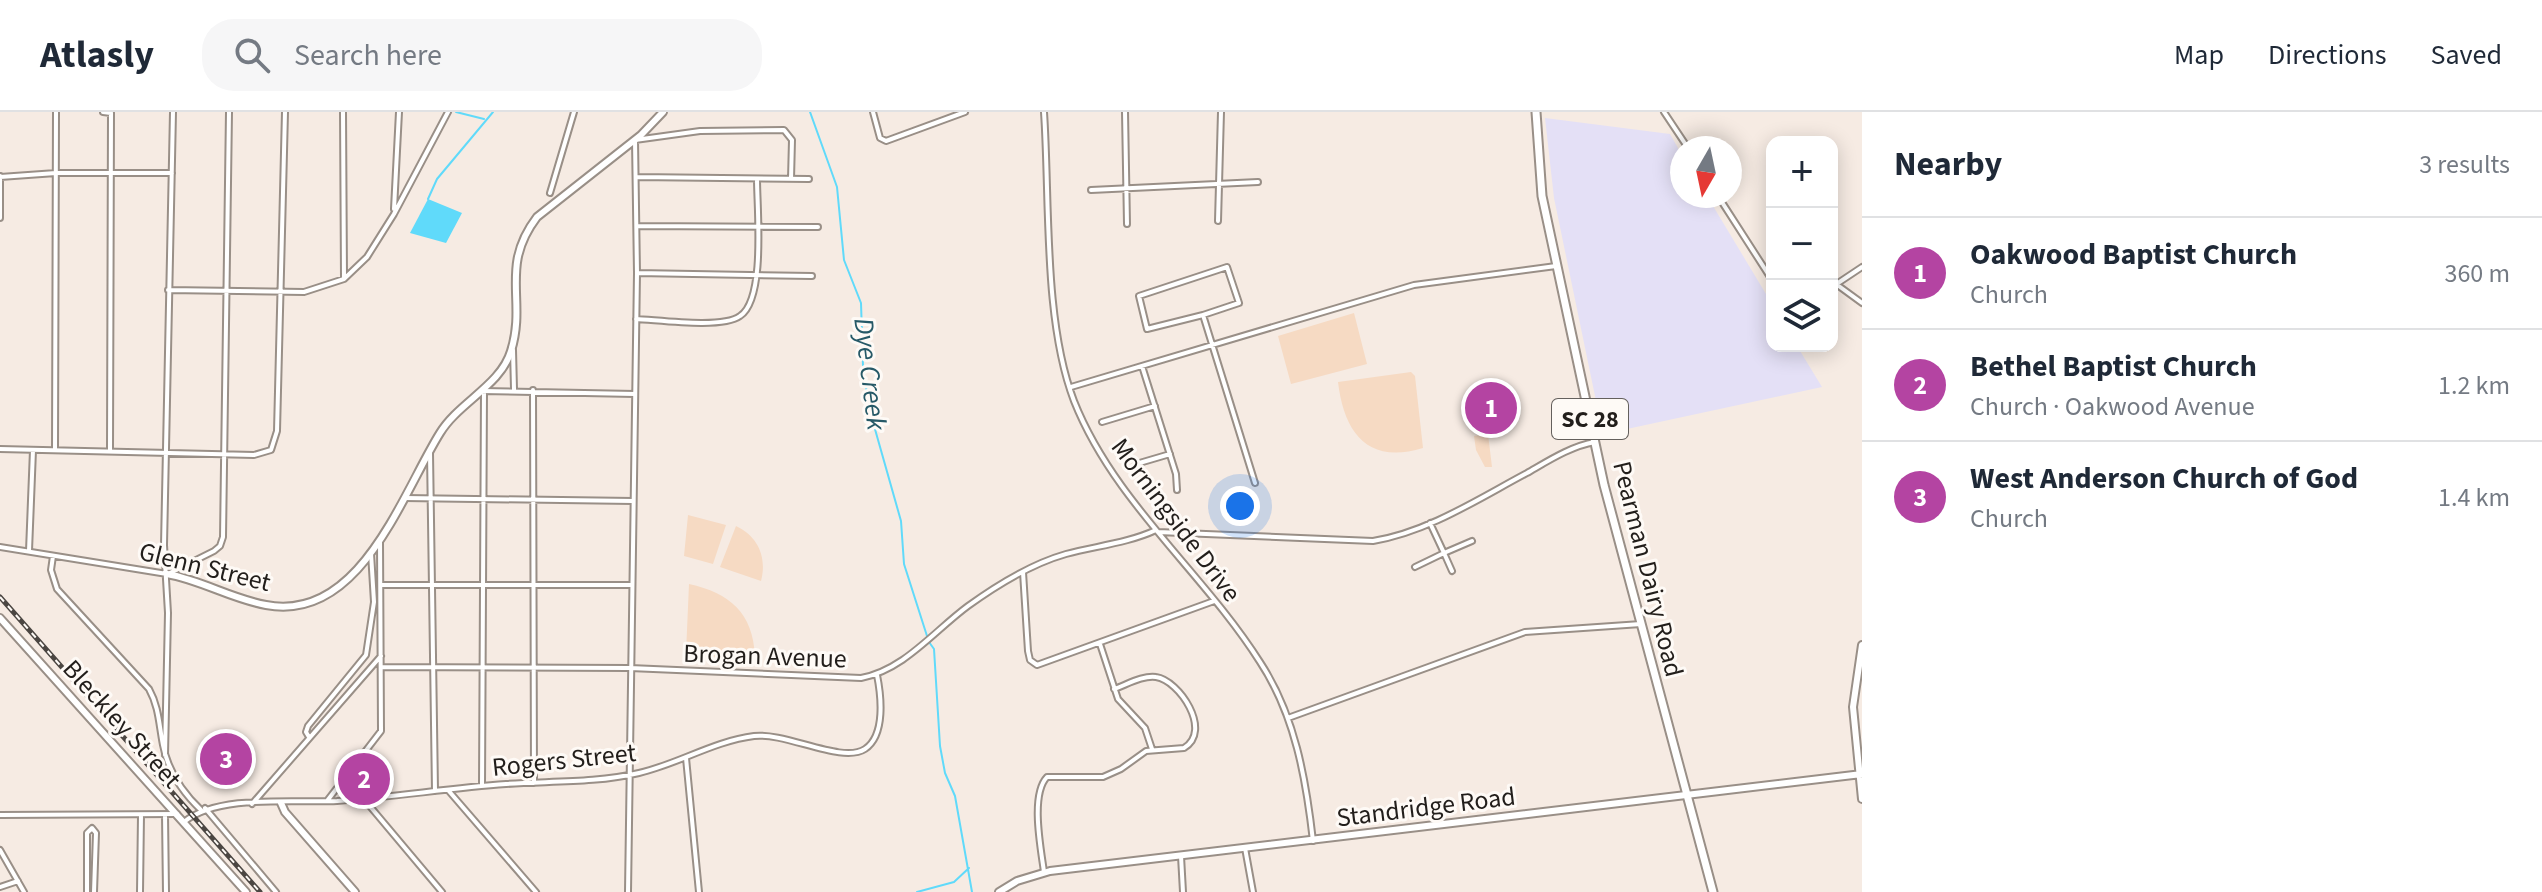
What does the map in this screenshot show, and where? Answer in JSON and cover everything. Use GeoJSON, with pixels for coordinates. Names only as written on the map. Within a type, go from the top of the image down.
{"type":"FeatureCollection","features":[{"type":"Feature","properties":{"kind":"highway","name":"Pearman Dairy Road"},"geometry":{"type":"LineString","coordinates":[[1536,112],[1539,179],[1595,442],[1713,892]]}},
{"type":"Feature","properties":{"kind":"street"},"geometry":{"type":"LineString","coordinates":[[55,451],[56,112]]}},
{"type":"Feature","properties":{"kind":"street"},"geometry":{"type":"LineString","coordinates":[[103,112],[111,113],[110,452]]}},
{"type":"Feature","properties":{"kind":"street"},"geometry":{"type":"LineString","coordinates":[[165,755],[165,452],[173,112]]}},
{"type":"Feature","properties":{"kind":"street"},"geometry":{"type":"LineString","coordinates":[[167,574],[220,546],[225,454],[229,112]]}},
{"type":"Feature","properties":{"kind":"street"},"geometry":{"type":"LineString","coordinates":[[0,449],[254,455],[271,450],[277,431],[285,112]]}},
{"type":"Feature","properties":{"kind":"street"},"geometry":{"type":"LineString","coordinates":[[343,112],[344,279]]}},
{"type":"Feature","properties":{"kind":"street"},"geometry":{"type":"LineString","coordinates":[[394,214],[399,112]]}},
{"type":"Feature","properties":{"kind":"street"},"geometry":{"type":"LineString","coordinates":[[168,290],[312,291],[344,279],[367,257],[394,214],[448,112]]}},
{"type":"Feature","properties":{"kind":"street"},"geometry":{"type":"LineString","coordinates":[[550,193],[574,112]]}},
{"type":"Feature","properties":{"kind":"street"},"geometry":{"type":"LineString","coordinates":[[514,390],[515,268],[524,234],[549,206],[635,140],[663,112]]}},
{"type":"Feature","properties":{"kind":"street"},"geometry":{"type":"LineString","coordinates":[[873,112],[880,138],[886,141],[965,112]]}},
{"type":"Feature","properties":{"kind":"street","name":"Morningside Drive"},"geometry":{"type":"LineString","coordinates":[[1044,112],[1058,333],[1070,387],[1102,456],[1261,663],[1288,718],[1305,781],[1313,841]]}},
{"type":"Feature","properties":{"kind":"street"},"geometry":{"type":"LineString","coordinates":[[1125,112],[1127,224]]}},
{"type":"Feature","properties":{"kind":"street"},"geometry":{"type":"LineString","coordinates":[[1218,221],[1221,112]]}},
{"type":"Feature","properties":{"kind":"street"},"geometry":{"type":"LineString","coordinates":[[1664,112],[1680,136]]}},
{"type":"Feature","properties":{"kind":"street"},"geometry":{"type":"LineString","coordinates":[[635,140],[700,131],[784,130],[792,140],[791,179]]}},
{"type":"Feature","properties":{"kind":"street"},"geometry":{"type":"LineString","coordinates":[[626,892],[637,273],[635,140]]}},
{"type":"Feature","properties":{"kind":"street"},"geometry":{"type":"LineString","coordinates":[[0,218],[0,176],[172,173]]}},
{"type":"Feature","properties":{"kind":"street"},"geometry":{"type":"LineString","coordinates":[[637,177],[809,179]]}},
{"type":"Feature","properties":{"kind":"street"},"geometry":{"type":"LineString","coordinates":[[636,319],[730,320],[740,316],[750,303],[757,275],[757,179]]}},
{"type":"Feature","properties":{"kind":"street"},"geometry":{"type":"LineString","coordinates":[[1091,190],[1258,182]]}},
{"type":"Feature","properties":{"kind":"street"},"geometry":{"type":"LineString","coordinates":[[1726,208],[1766,271]]}},
{"type":"Feature","properties":{"kind":"street"},"geometry":{"type":"LineString","coordinates":[[637,226],[818,227]]}},
{"type":"Feature","properties":{"kind":"street"},"geometry":{"type":"LineString","coordinates":[[1070,387],[1414,285],[1556,266]]}},
{"type":"Feature","properties":{"kind":"street"},"geometry":{"type":"LineString","coordinates":[[1227,267],[1239,303],[1203,315],[1147,329],[1139,296],[1227,267]]}},
{"type":"Feature","properties":{"kind":"street"},"geometry":{"type":"LineString","coordinates":[[1838,282],[1862,267]]}},
{"type":"Feature","properties":{"kind":"street"},"geometry":{"type":"LineString","coordinates":[[637,273],[812,276]]}},
{"type":"Feature","properties":{"kind":"street"},"geometry":{"type":"LineString","coordinates":[[1838,288],[1862,303]]}},
{"type":"Feature","properties":{"kind":"street"},"geometry":{"type":"LineString","coordinates":[[1203,315],[1255,483]]}},
{"type":"Feature","properties":{"kind":"street","name":"Glenn Street"},"geometry":{"type":"LineString","coordinates":[[0,547],[167,574],[253,602],[294,606],[334,590],[371,553],[451,416],[482,391],[500,371],[513,348]]}},
{"type":"Feature","properties":{"kind":"street"},"geometry":{"type":"LineString","coordinates":[[1142,365],[1170,454],[1177,490]]}},
{"type":"Feature","properties":{"kind":"street"},"geometry":{"type":"LineString","coordinates":[[533,390],[534,783]]}},
{"type":"Feature","properties":{"kind":"street"},"geometry":{"type":"LineString","coordinates":[[482,786],[482,391],[635,394]]}},
{"type":"Feature","properties":{"kind":"street"},"geometry":{"type":"LineString","coordinates":[[1102,422],[1155,406]]}},
{"type":"Feature","properties":{"kind":"street","name":"Brogan Avenue"},"geometry":{"type":"LineString","coordinates":[[381,667],[630,668],[837,678],[877,675],[901,660],[969,606],[1023,572],[1062,555],[1157,531],[1373,541],[1399,537],[1560,455],[1595,442]]}},
{"type":"Feature","properties":{"kind":"street"},"geometry":{"type":"LineString","coordinates":[[29,551],[33,450]]}},
{"type":"Feature","properties":{"kind":"street"},"geometry":{"type":"LineString","coordinates":[[430,451],[435,791]]}},
{"type":"Feature","properties":{"kind":"street"},"geometry":{"type":"LineString","coordinates":[[1136,464],[1170,454]]}},
{"type":"Feature","properties":{"kind":"street"},"geometry":{"type":"LineString","coordinates":[[405,498],[633,501]]}},
{"type":"Feature","properties":{"kind":"street"},"geometry":{"type":"LineString","coordinates":[[1430,523],[1452,571]]}},
{"type":"Feature","properties":{"kind":"street"},"geometry":{"type":"LineString","coordinates":[[1415,567],[1472,541]]}},
{"type":"Feature","properties":{"kind":"street"},"geometry":{"type":"LineString","coordinates":[[327,801],[378,738],[382,585],[380,542]]}},
{"type":"Feature","properties":{"kind":"street"},"geometry":{"type":"LineString","coordinates":[[309,737],[308,726],[366,655],[374,602],[371,553]]}},
{"type":"Feature","properties":{"kind":"street"},"geometry":{"type":"LineString","coordinates":[[53,556],[51,570],[57,589],[142,679],[155,700],[165,755],[178,785],[276,892]]}},
{"type":"Feature","properties":{"kind":"street"},"geometry":{"type":"LineString","coordinates":[[1023,572],[1028,651],[1030,660],[1037,665],[1215,601]]}},
{"type":"Feature","properties":{"kind":"street"},"geometry":{"type":"LineString","coordinates":[[382,585],[632,585]]}},
{"type":"Feature","properties":{"kind":"street","name":"Bleckley Street"},"geometry":{"type":"LineString","coordinates":[[0,618],[246,892]]}},
{"type":"Feature","properties":{"kind":"street"},"geometry":{"type":"LineString","coordinates":[[1288,718],[1525,632],[1641,624]]}},
{"type":"Feature","properties":{"kind":"street"},"geometry":{"type":"LineString","coordinates":[[1100,644],[1114,689],[1123,705],[1145,728],[1152,749]]}},
{"type":"Feature","properties":{"kind":"street"},"geometry":{"type":"LineString","coordinates":[[1862,645],[1853,707],[1862,799]]}},
{"type":"Feature","properties":{"kind":"street"},"geometry":{"type":"LineString","coordinates":[[252,804],[381,656]]}},
{"type":"Feature","properties":{"kind":"street","name":"Rogers Street"},"geometry":{"type":"LineString","coordinates":[[203,809],[629,775],[686,758],[734,739],[776,735],[841,753],[856,753],[869,746],[875,735],[880,705],[877,675]]}},
{"type":"Feature","properties":{"kind":"street"},"geometry":{"type":"LineString","coordinates":[[1044,872],[1038,814],[1043,782],[1054,776],[1103,777],[1152,749],[1184,748],[1191,744],[1198,725],[1168,681],[1148,676],[1114,689]]}},
{"type":"Feature","properties":{"kind":"street"},"geometry":{"type":"LineString","coordinates":[[686,758],[699,892]]}},
{"type":"Feature","properties":{"kind":"street","name":"Standridge Road"},"geometry":{"type":"LineString","coordinates":[[999,892],[1017,881],[1044,872],[1860,774]]}},
{"type":"Feature","properties":{"kind":"street"},"geometry":{"type":"LineString","coordinates":[[448,790],[536,892]]}},
{"type":"Feature","properties":{"kind":"street"},"geometry":{"type":"LineString","coordinates":[[363,798],[442,892]]}},
{"type":"Feature","properties":{"kind":"street"},"geometry":{"type":"LineString","coordinates":[[281,803],[285,812],[355,892]]}},
{"type":"Feature","properties":{"kind":"street"},"geometry":{"type":"LineString","coordinates":[[184,822],[203,809]]}},
{"type":"Feature","properties":{"kind":"street"},"geometry":{"type":"LineString","coordinates":[[0,815],[177,814]]}},
{"type":"Feature","properties":{"kind":"street"},"geometry":{"type":"LineString","coordinates":[[140,892],[141,815]]}},
{"type":"Feature","properties":{"kind":"street"},"geometry":{"type":"LineString","coordinates":[[165,815],[166,892]]}},
{"type":"Feature","properties":{"kind":"street"},"geometry":{"type":"LineString","coordinates":[[87,892],[87,833],[92,828],[96,833],[94,892]]}},
{"type":"Feature","properties":{"kind":"street"},"geometry":{"type":"LineString","coordinates":[[1245,848],[1253,892]]}},
{"type":"Feature","properties":{"kind":"street"},"geometry":{"type":"LineString","coordinates":[[0,850],[24,892]]}},
{"type":"Feature","properties":{"kind":"street"},"geometry":{"type":"LineString","coordinates":[[1181,856],[1183,892]]}},
{"type":"Feature","properties":{"kind":"street"},"geometry":{"type":"LineString","coordinates":[[0,887],[18,881]]}},
{"type":"Feature","properties":{"kind":"shaded area"},"geometry":{"type":"Polygon","coordinates":[[[1545,118],[1670,134],[1670,208],[1714,208],[1766,294],[1766,352],[1801,352],[1822,387],[1613,432],[1601,425],[1554,198],[1545,118]]]}},
{"type":"Feature","properties":{"kind":"shaded area"},"geometry":{"type":"Polygon","coordinates":[[[1354,313],[1367,364],[1291,384],[1278,336],[1354,313]]]}},
{"type":"Feature","properties":{"kind":"shaded area"},"geometry":{"type":"Polygon","coordinates":[[[1411,372],[1415,376],[1423,448],[1387,452],[1373,448],[1362,440],[1346,416],[1338,382],[1411,372]]]}},
{"type":"Feature","properties":{"kind":"shaded area"},"geometry":{"type":"Polygon","coordinates":[[[1488,434],[1492,467],[1485,467],[1476,450],[1474,436],[1488,434]]]}},
{"type":"Feature","properties":{"kind":"shaded area"},"geometry":{"type":"Polygon","coordinates":[[[688,515],[726,525],[713,564],[684,556],[688,515]]]}},
{"type":"Feature","properties":{"kind":"shaded area"},"geometry":{"type":"Polygon","coordinates":[[[736,526],[756,542],[762,556],[761,581],[720,567],[736,526]]]}},
{"type":"Feature","properties":{"kind":"shaded area"},"geometry":{"type":"Polygon","coordinates":[[[689,584],[716,593],[737,607],[750,628],[755,656],[691,657],[686,653],[689,584]]]}},
{"type":"Feature","properties":{"kind":"water"},"geometry":{"type":"Polygon","coordinates":[[[428,199],[462,213],[446,243],[410,233],[428,199]]]}},
{"type":"Feature","properties":{"kind":"waterway"},"geometry":{"type":"LineString","coordinates":[[456,112],[484,119]]}},
{"type":"Feature","properties":{"kind":"waterway"},"geometry":{"type":"LineString","coordinates":[[428,199],[437,179],[493,112]]}},
{"type":"Feature","properties":{"kind":"waterway","name":"Dye Creek"},"geometry":{"type":"LineString","coordinates":[[810,112],[837,187],[844,260],[861,303],[863,366],[869,408],[901,521],[904,564],[927,636]]}},
{"type":"Feature","properties":{"kind":"waterway","name":"Dye Creek"},"geometry":{"type":"LineString","coordinates":[[929,642],[934,649],[940,746],[945,773],[955,796],[972,892]]}},
{"type":"Feature","properties":{"kind":"waterway"},"geometry":{"type":"LineString","coordinates":[[917,892],[954,882],[969,868]]}},
{"type":"Feature","properties":{"kind":"railway"},"geometry":{"type":"LineString","coordinates":[[0,597],[260,892]]}},
{"type":"Feature","properties":{"kind":"place","name":"Oakwood Baptist Church"},"geometry":{"type":"Point","coordinates":[1491,408]}},
{"type":"Feature","properties":{"kind":"place","name":"West Anderson Church of God"},"geometry":{"type":"Point","coordinates":[226,759]}},
{"type":"Feature","properties":{"kind":"place","name":"Bethel Baptist Church"},"geometry":{"type":"Point","coordinates":[364,779]}}]}
